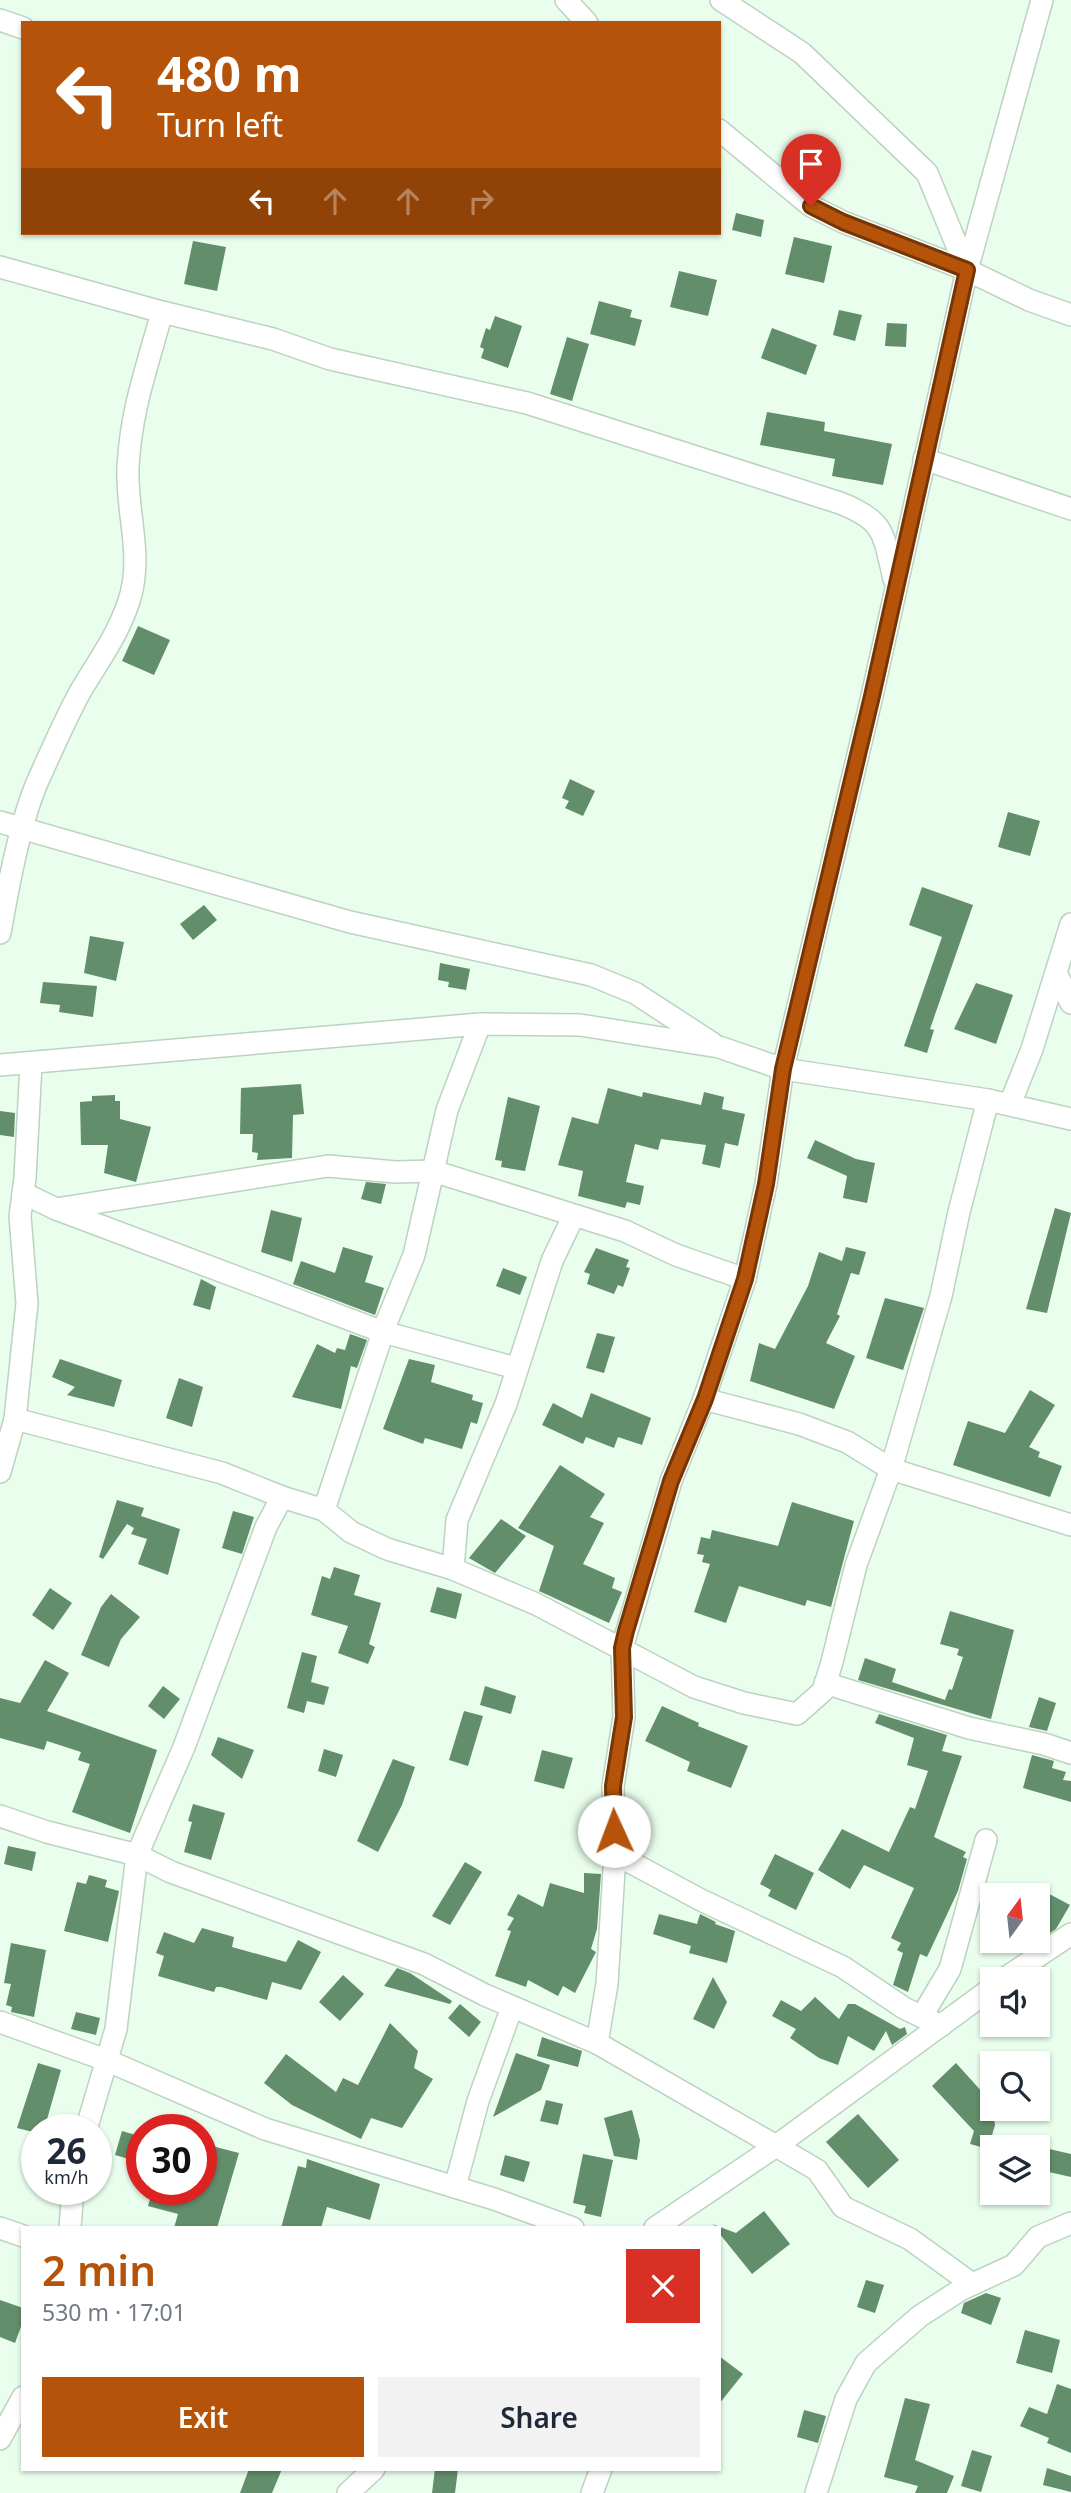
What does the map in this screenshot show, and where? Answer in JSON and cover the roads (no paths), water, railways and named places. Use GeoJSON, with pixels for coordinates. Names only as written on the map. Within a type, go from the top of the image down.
{"type":"FeatureCollection","features":[{"type":"Feature","properties":{"kind":"street"},"geometry":{"type":"LineString","coordinates":[[566,0],[585,21]]}},
{"type":"Feature","properties":{"kind":"street"},"geometry":{"type":"LineString","coordinates":[[720,0],[802,53],[927,173],[967,270]]}},
{"type":"Feature","properties":{"kind":"street"},"geometry":{"type":"LineString","coordinates":[[597,2043],[607,1984],[615,1854],[613,1786],[624,1717],[622,1648],[671,1481],[705,1399],[745,1279],[766,1184],[783,1069],[872,696],[967,270],[1042,0]]}},
{"type":"Feature","properties":{"kind":"street"},"geometry":{"type":"LineString","coordinates":[[0,20],[21,27]]}},
{"type":"Feature","properties":{"kind":"street"},"geometry":{"type":"LineString","coordinates":[[721,132],[811,206],[843,222],[967,270],[1029,300],[1071,315]]}},
{"type":"Feature","properties":{"kind":"street"},"geometry":{"type":"LineString","coordinates":[[0,267],[162,312],[250,332],[330,359],[527,403],[840,503],[874,519],[884,538],[895,584]]}},
{"type":"Feature","properties":{"kind":"street"},"geometry":{"type":"LineString","coordinates":[[0,933],[39,776],[80,693],[105,655],[131,593],[137,560],[128,470],[132,424],[141,379],[162,312]]}},
{"type":"Feature","properties":{"kind":"street"},"geometry":{"type":"LineString","coordinates":[[924,459],[1071,509]]}},
{"type":"Feature","properties":{"kind":"street"},"geometry":{"type":"LineString","coordinates":[[0,822],[350,922],[590,975],[635,993],[719,1047]]}},
{"type":"Feature","properties":{"kind":"street"},"geometry":{"type":"LineString","coordinates":[[1010,1104],[1056,975],[1071,924]]}},
{"type":"Feature","properties":{"kind":"street"},"geometry":{"type":"LineString","coordinates":[[1056,975],[1071,1003]]}},
{"type":"Feature","properties":{"kind":"street"},"geometry":{"type":"LineString","coordinates":[[324,1510],[383,1332],[414,1255],[447,1110],[480,1024]]}},
{"type":"Feature","properties":{"kind":"street"},"geometry":{"type":"LineString","coordinates":[[0,1065],[30,1065],[480,1024],[580,1025],[719,1047],[783,1069],[988,1100],[1071,1119]]}},
{"type":"Feature","properties":{"kind":"street"},"geometry":{"type":"LineString","coordinates":[[0,1472],[15,1419],[27,1303],[20,1216],[30,1065]]}},
{"type":"Feature","properties":{"kind":"street"},"geometry":{"type":"LineString","coordinates":[[15,1419],[222,1473],[282,1497],[324,1510],[351,1532],[375,1543],[453,1569],[536,1604],[598,1639],[622,1648],[694,1687],[744,1703],[797,1714],[822,1691],[825,1683],[859,1556],[891,1469],[941,1296],[988,1100]]}},
{"type":"Feature","properties":{"kind":"street"},"geometry":{"type":"LineString","coordinates":[[56,1209],[328,1166],[396,1172],[433,1171],[507,1192],[573,1217],[625,1231],[676,1255],[745,1279]]}},
{"type":"Feature","properties":{"kind":"street"},"geometry":{"type":"LineString","coordinates":[[23,1193],[56,1209],[383,1332],[516,1368]]}},
{"type":"Feature","properties":{"kind":"street"},"geometry":{"type":"LineString","coordinates":[[453,1569],[457,1520],[506,1404],[552,1261],[573,1217]]}},
{"type":"Feature","properties":{"kind":"street"},"geometry":{"type":"LineString","coordinates":[[705,1399],[799,1424],[847,1442],[891,1469],[1071,1525]]}},
{"type":"Feature","properties":{"kind":"street"},"geometry":{"type":"LineString","coordinates":[[91,2114],[118,2016],[138,1854],[184,1747],[266,1527],[282,1497]]}},
{"type":"Feature","properties":{"kind":"street"},"geometry":{"type":"LineString","coordinates":[[825,1683],[969,1728],[1044,1744],[1071,1753]]}},
{"type":"Feature","properties":{"kind":"street"},"geometry":{"type":"LineString","coordinates":[[0,1816],[47,1832],[138,1854],[171,1872],[424,1964],[512,2007],[597,2043],[817,2170],[843,2207],[910,2239],[972,2284]]}},
{"type":"Feature","properties":{"kind":"street"},"geometry":{"type":"LineString","coordinates":[[922,2016],[950,1969],[986,1840]]}},
{"type":"Feature","properties":{"kind":"street"},"geometry":{"type":"LineString","coordinates":[[615,1854],[701,1900],[843,1967],[863,1983],[941,2026]]}},
{"type":"Feature","properties":{"kind":"street"},"geometry":{"type":"LineString","coordinates":[[1022,1967],[1071,1934]]}},
{"type":"Feature","properties":{"kind":"street"},"geometry":{"type":"LineString","coordinates":[[658,2226],[776,2146],[980,1997]]}},
{"type":"Feature","properties":{"kind":"street"},"geometry":{"type":"LineString","coordinates":[[456,2187],[478,2101],[512,2007]]}},
{"type":"Feature","properties":{"kind":"street"},"geometry":{"type":"LineString","coordinates":[[0,2022],[106,2060],[264,2129],[456,2187],[567,2226]]}},
{"type":"Feature","properties":{"kind":"street"},"geometry":{"type":"LineString","coordinates":[[69,2226],[71,2205]]}},
{"type":"Feature","properties":{"kind":"street"},"geometry":{"type":"LineString","coordinates":[[816,2493],[846,2399],[866,2363],[920,2316],[972,2284],[1014,2265],[1038,2237],[1071,2223]]}},
{"type":"Feature","properties":{"kind":"street"},"geometry":{"type":"LineString","coordinates":[[0,2228],[21,2235]]}},
{"type":"Feature","properties":{"kind":"street"},"geometry":{"type":"LineString","coordinates":[[0,2439],[21,2401]]}},
{"type":"Feature","properties":{"kind":"street"},"geometry":{"type":"LineString","coordinates":[[348,2493],[372,2471]]}},
{"type":"Feature","properties":{"kind":"street"},"geometry":{"type":"LineString","coordinates":[[592,2493],[600,2471]]}}]}
